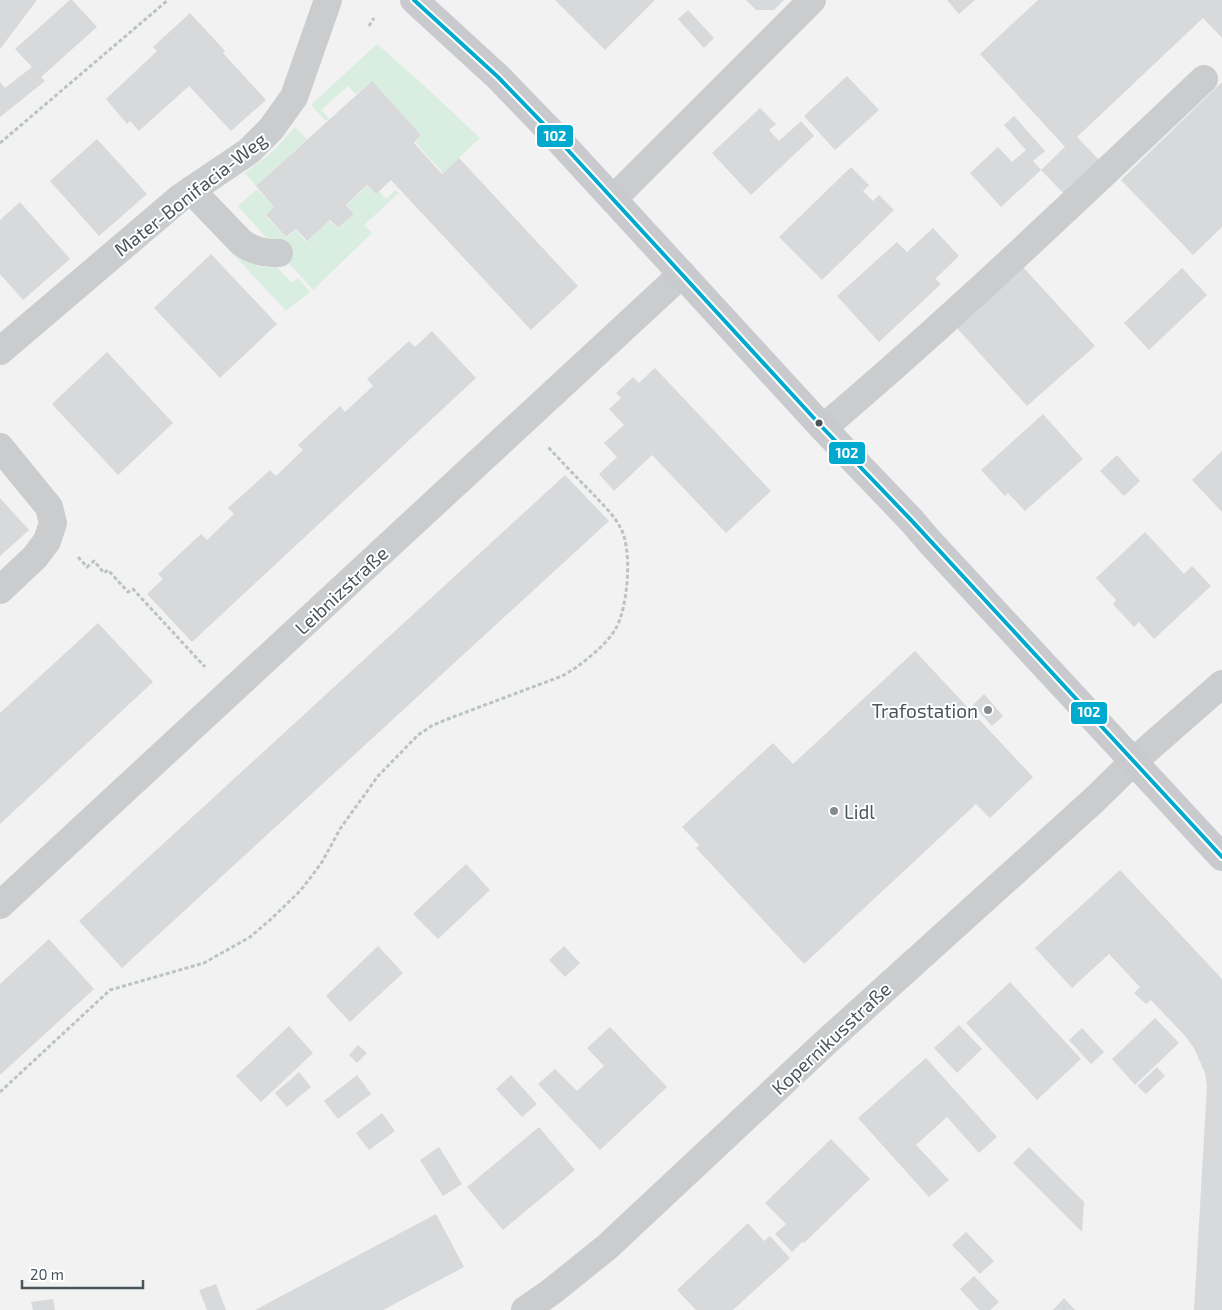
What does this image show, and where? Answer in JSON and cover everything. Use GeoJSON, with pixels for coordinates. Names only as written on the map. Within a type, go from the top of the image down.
{"type":"FeatureCollection","features":[{"type":"Feature","properties":{"kind":"main road"},"geometry":{"type":"LineString","coordinates":[[414,0],[498,77],[555,136],[1222,858]]}},
{"type":"Feature","properties":{"kind":"street","name":"Mater-Bonifacia-Weg"},"geometry":{"type":"LineString","coordinates":[[0,351],[181,197],[249,151],[271,130],[294,97],[328,0]]}},
{"type":"Feature","properties":{"kind":"street"},"geometry":{"type":"LineString","coordinates":[[613,199],[812,0]]}},
{"type":"Feature","properties":{"kind":"street"},"geometry":{"type":"LineString","coordinates":[[823,428],[866,392],[1018,255],[1204,79]]}},
{"type":"Feature","properties":{"kind":"street"},"geometry":{"type":"LineString","coordinates":[[191,190],[238,240],[264,253],[280,253]]}},
{"type":"Feature","properties":{"kind":"street","name":"Leibnizstraße"},"geometry":{"type":"LineString","coordinates":[[0,905],[682,274]]}},
{"type":"Feature","properties":{"kind":"street"},"geometry":{"type":"LineString","coordinates":[[0,448],[49,507],[53,523],[47,541],[35,557],[0,590]]}},
{"type":"Feature","properties":{"kind":"street","name":"Kopernikusstraße"},"geometry":{"type":"LineString","coordinates":[[525,1310],[552,1292],[607,1247],[825,1043],[1082,811],[1134,761],[1222,684]]}},
{"type":"Feature","properties":{"kind":"path"},"geometry":{"type":"LineString","coordinates":[[0,143],[168,0]]}},
{"type":"Feature","properties":{"kind":"path"},"geometry":{"type":"LineString","coordinates":[[369,26],[374,18]]}},
{"type":"Feature","properties":{"kind":"path"},"geometry":{"type":"LineString","coordinates":[[0,1092],[110,990],[204,963],[242,942],[270,920],[311,877],[322,862],[340,828],[378,776],[418,735],[433,725],[453,716],[572,671],[609,638],[619,620],[627,580],[627,554],[621,528],[606,508],[523,422]]}},
{"type":"Feature","properties":{"kind":"path"},"geometry":{"type":"LineString","coordinates":[[77,556],[87,567],[94,561],[104,574],[108,570],[128,592],[133,589],[230,693]]}},
{"type":"Feature","properties":{"kind":"green space"},"geometry":{"type":"Polygon","coordinates":[[[377,44],[480,138],[443,173],[416,143],[421,135],[372,81],[356,94],[348,86],[321,110],[329,119],[326,121],[311,105],[377,44]]]}},
{"type":"Feature","properties":{"kind":"green space"},"geometry":{"type":"Polygon","coordinates":[[[295,127],[307,139],[256,186],[245,173],[272,152],[295,127]]]}},
{"type":"Feature","properties":{"kind":"green space"},"geometry":{"type":"Polygon","coordinates":[[[367,186],[376,194],[379,191],[386,199],[395,190],[399,193],[364,225],[372,233],[313,290],[238,206],[257,189],[274,207],[265,215],[286,238],[296,230],[306,242],[329,221],[338,229],[354,214],[347,205],[367,186]]]}},
{"type":"Feature","properties":{"kind":"green space"},"geometry":{"type":"Polygon","coordinates":[[[191,209],[247,261],[258,266],[278,268],[292,283],[298,278],[310,292],[286,311],[191,209]]]}},
{"type":"Feature","properties":{"kind":"building"},"geometry":{"type":"Polygon","coordinates":[[[0,0],[37,0],[0,49],[0,0]]]}},
{"type":"Feature","properties":{"kind":"building"},"geometry":{"type":"Polygon","coordinates":[[[70,0],[97,27],[41,77],[45,81],[0,117],[0,82],[5,88],[32,67],[15,49],[70,0]]]}},
{"type":"Feature","properties":{"kind":"building"},"geometry":{"type":"Polygon","coordinates":[[[555,0],[655,0],[605,50],[555,0]]]}},
{"type":"Feature","properties":{"kind":"building"},"geometry":{"type":"Polygon","coordinates":[[[746,0],[784,0],[774,10],[756,10],[746,0]]]}},
{"type":"Feature","properties":{"kind":"building"},"geometry":{"type":"Polygon","coordinates":[[[947,0],[975,0],[959,14],[947,0]]]}},
{"type":"Feature","properties":{"kind":"building"},"geometry":{"type":"Polygon","coordinates":[[[1038,0],[1222,0],[1222,38],[1203,18],[1077,137],[1102,163],[1066,196],[1041,170],[1065,147],[980,54],[1038,0]]]}},
{"type":"Feature","properties":{"kind":"building"},"geometry":{"type":"Polygon","coordinates":[[[688,10],[714,38],[704,48],[678,19],[688,10]]]}},
{"type":"Feature","properties":{"kind":"building"},"geometry":{"type":"Polygon","coordinates":[[[190,13],[266,100],[231,131],[189,86],[139,131],[130,121],[127,124],[106,99],[157,51],[153,47],[190,13]]]}},
{"type":"Feature","properties":{"kind":"building"},"geometry":{"type":"Polygon","coordinates":[[[847,76],[879,110],[835,150],[804,116],[847,76]]]}},
{"type":"Feature","properties":{"kind":"building"},"geometry":{"type":"Polygon","coordinates":[[[372,81],[421,135],[414,143],[442,174],[459,158],[578,286],[531,330],[391,180],[376,194],[367,185],[346,205],[354,214],[338,228],[330,220],[307,241],[296,229],[286,237],[266,215],[274,207],[256,186],[372,81]]]}},
{"type":"Feature","properties":{"kind":"building"},"geometry":{"type":"Polygon","coordinates":[[[1222,82],[1222,227],[1193,255],[1121,180],[1222,82]]]}},
{"type":"Feature","properties":{"kind":"building"},"geometry":{"type":"Polygon","coordinates":[[[760,108],[776,124],[769,130],[779,141],[801,121],[814,136],[751,195],[712,153],[760,108]]]}},
{"type":"Feature","properties":{"kind":"building"},"geometry":{"type":"Polygon","coordinates":[[[1014,116],[1045,151],[1033,161],[1041,170],[1001,207],[970,173],[998,147],[1012,162],[1026,150],[1004,125],[1014,116]]]}},
{"type":"Feature","properties":{"kind":"building"},"geometry":{"type":"Polygon","coordinates":[[[97,139],[147,194],[99,236],[50,181],[97,139]]]}},
{"type":"Feature","properties":{"kind":"building"},"geometry":{"type":"Polygon","coordinates":[[[851,167],[869,185],[863,191],[873,201],[879,195],[894,210],[822,280],[779,237],[851,167]]]}},
{"type":"Feature","properties":{"kind":"building"},"geometry":{"type":"Polygon","coordinates":[[[20,202],[70,259],[23,300],[0,274],[0,220],[20,202]]]}},
{"type":"Feature","properties":{"kind":"building"},"geometry":{"type":"Polygon","coordinates":[[[933,228],[959,256],[935,279],[941,284],[879,342],[837,296],[897,242],[907,252],[933,228]]]}},
{"type":"Feature","properties":{"kind":"building"},"geometry":{"type":"Polygon","coordinates":[[[211,254],[277,324],[220,378],[154,308],[211,254]]]}},
{"type":"Feature","properties":{"kind":"building"},"geometry":{"type":"Polygon","coordinates":[[[1023,267],[1095,346],[1027,406],[956,327],[1023,267]]]}},
{"type":"Feature","properties":{"kind":"building"},"geometry":{"type":"Polygon","coordinates":[[[1182,268],[1207,295],[1149,350],[1124,323],[1182,268]]]}},
{"type":"Feature","properties":{"kind":"building"},"geometry":{"type":"Polygon","coordinates":[[[432,331],[476,378],[192,642],[147,594],[163,579],[158,574],[201,534],[207,540],[234,514],[228,508],[270,470],[276,476],[303,450],[298,445],[340,406],[345,412],[373,386],[367,379],[409,341],[415,347],[432,331]]]}},
{"type":"Feature","properties":{"kind":"building"},"geometry":{"type":"Polygon","coordinates":[[[107,352],[173,423],[118,475],[52,404],[107,352]]]}},
{"type":"Feature","properties":{"kind":"building"},"geometry":{"type":"Polygon","coordinates":[[[655,368],[771,491],[726,533],[652,455],[614,491],[599,474],[617,457],[604,443],[624,425],[609,409],[621,398],[616,393],[633,377],[639,383],[655,368]]]}},
{"type":"Feature","properties":{"kind":"building"},"geometry":{"type":"Polygon","coordinates":[[[1043,414],[1083,459],[1025,511],[1008,493],[1005,496],[981,470],[1043,414]]]}},
{"type":"Feature","properties":{"kind":"building"},"geometry":{"type":"Polygon","coordinates":[[[1222,451],[1222,512],[1192,480],[1222,451]]]}},
{"type":"Feature","properties":{"kind":"building"},"geometry":{"type":"Polygon","coordinates":[[[1117,455],[1140,481],[1124,496],[1100,471],[1117,455]]]}},
{"type":"Feature","properties":{"kind":"building"},"geometry":{"type":"Polygon","coordinates":[[[565,475],[609,521],[122,968],[79,921],[565,475]]]}},
{"type":"Feature","properties":{"kind":"building"},"geometry":{"type":"Polygon","coordinates":[[[0,498],[29,530],[0,556],[0,498]]]}},
{"type":"Feature","properties":{"kind":"building"},"geometry":{"type":"Polygon","coordinates":[[[1145,532],[1184,574],[1192,566],[1211,586],[1154,639],[1139,622],[1134,627],[1113,604],[1116,600],[1096,578],[1145,532]]]}},
{"type":"Feature","properties":{"kind":"building"},"geometry":{"type":"Polygon","coordinates":[[[98,623],[153,682],[0,824],[0,713],[98,623]]]}},
{"type":"Feature","properties":{"kind":"building","name":"Lidl"},"geometry":{"type":"Polygon","coordinates":[[[915,651],[1033,777],[990,818],[976,804],[804,964],[696,848],[699,845],[682,827],[773,743],[793,764],[915,651]]]}},
{"type":"Feature","properties":{"kind":"building","name":"Trafostation"},"geometry":{"type":"Polygon","coordinates":[[[984,694],[1003,716],[992,726],[973,705],[984,694]]]}},
{"type":"Feature","properties":{"kind":"building"},"geometry":{"type":"Polygon","coordinates":[[[466,864],[490,890],[438,939],[413,914],[466,864]]]}},
{"type":"Feature","properties":{"kind":"building"},"geometry":{"type":"Polygon","coordinates":[[[1120,870],[1222,979],[1222,1310],[1194,1310],[1207,1086],[1205,1073],[1194,1048],[1151,1000],[1146,1004],[1134,993],[1140,987],[1109,954],[1072,988],[1035,948],[1120,870]]]}},
{"type":"Feature","properties":{"kind":"building"},"geometry":{"type":"Polygon","coordinates":[[[49,939],[94,989],[0,1075],[0,984],[49,939]]]}},
{"type":"Feature","properties":{"kind":"building"},"geometry":{"type":"Polygon","coordinates":[[[378,946],[403,973],[350,1022],[326,996],[378,946]]]}},
{"type":"Feature","properties":{"kind":"building"},"geometry":{"type":"Polygon","coordinates":[[[564,946],[580,963],[565,977],[549,960],[564,946]]]}},
{"type":"Feature","properties":{"kind":"building"},"geometry":{"type":"Polygon","coordinates":[[[1010,982],[1081,1059],[1037,1100],[966,1023],[1010,982]]]}},
{"type":"Feature","properties":{"kind":"building"},"geometry":{"type":"Polygon","coordinates":[[[1155,1018],[1179,1043],[1135,1085],[1112,1059],[1155,1018]]]}},
{"type":"Feature","properties":{"kind":"building"},"geometry":{"type":"Polygon","coordinates":[[[959,1025],[982,1049],[957,1073],[934,1048],[959,1025]]]}},
{"type":"Feature","properties":{"kind":"building"},"geometry":{"type":"Polygon","coordinates":[[[289,1026],[313,1053],[261,1102],[236,1076],[289,1026]]]}},
{"type":"Feature","properties":{"kind":"building"},"geometry":{"type":"Polygon","coordinates":[[[610,1027],[667,1087],[600,1150],[538,1084],[555,1069],[577,1091],[604,1066],[587,1048],[610,1027]]]}},
{"type":"Feature","properties":{"kind":"building"},"geometry":{"type":"Polygon","coordinates":[[[1082,1028],[1104,1052],[1091,1064],[1069,1040],[1082,1028]]]}},
{"type":"Feature","properties":{"kind":"building"},"geometry":{"type":"Polygon","coordinates":[[[358,1045],[367,1053],[357,1063],[349,1055],[358,1045]]]}},
{"type":"Feature","properties":{"kind":"building"},"geometry":{"type":"Polygon","coordinates":[[[926,1058],[997,1137],[979,1153],[947,1117],[916,1145],[949,1180],[929,1197],[858,1118],[926,1058]]]}},
{"type":"Feature","properties":{"kind":"building"},"geometry":{"type":"Polygon","coordinates":[[[1157,1067],[1165,1076],[1146,1094],[1137,1086],[1157,1067]]]}},
{"type":"Feature","properties":{"kind":"building"},"geometry":{"type":"Polygon","coordinates":[[[299,1072],[311,1087],[287,1107],[275,1093],[299,1072]]]}},
{"type":"Feature","properties":{"kind":"building"},"geometry":{"type":"Polygon","coordinates":[[[357,1075],[371,1094],[338,1119],[324,1101],[357,1075]]]}},
{"type":"Feature","properties":{"kind":"building"},"geometry":{"type":"Polygon","coordinates":[[[511,1075],[537,1104],[522,1117],[496,1089],[511,1075]]]}},
{"type":"Feature","properties":{"kind":"building"},"geometry":{"type":"Polygon","coordinates":[[[382,1113],[395,1131],[369,1150],[356,1133],[382,1113]]]}},
{"type":"Feature","properties":{"kind":"building"},"geometry":{"type":"Polygon","coordinates":[[[539,1127],[575,1170],[503,1230],[467,1187],[539,1127]]]}},
{"type":"Feature","properties":{"kind":"building"},"geometry":{"type":"Polygon","coordinates":[[[831,1139],[870,1179],[804,1243],[802,1242],[792,1252],[775,1234],[786,1224],[765,1203],[831,1139]]]}},
{"type":"Feature","properties":{"kind":"building"},"geometry":{"type":"Polygon","coordinates":[[[439,1147],[462,1184],[443,1196],[420,1160],[439,1147]]]}},
{"type":"Feature","properties":{"kind":"building"},"geometry":{"type":"Polygon","coordinates":[[[1029,1147],[1084,1202],[1082,1232],[1013,1163],[1029,1147]]]}},
{"type":"Feature","properties":{"kind":"building"},"geometry":{"type":"Polygon","coordinates":[[[436,1214],[464,1267],[383,1310],[255,1310],[436,1214]]]}},
{"type":"Feature","properties":{"kind":"building"},"geometry":{"type":"Polygon","coordinates":[[[748,1223],[764,1241],[770,1236],[790,1258],[733,1310],[696,1310],[677,1290],[748,1223]]]}},
{"type":"Feature","properties":{"kind":"building"},"geometry":{"type":"Polygon","coordinates":[[[966,1232],[994,1261],[980,1274],[952,1245],[966,1232]]]}},
{"type":"Feature","properties":{"kind":"building"},"geometry":{"type":"Polygon","coordinates":[[[974,1276],[999,1302],[990,1310],[979,1310],[960,1289],[974,1276]]]}},
{"type":"Feature","properties":{"kind":"building"},"geometry":{"type":"Polygon","coordinates":[[[216,1284],[226,1310],[207,1310],[199,1290],[216,1284]]]}},
{"type":"Feature","properties":{"kind":"building"},"geometry":{"type":"Polygon","coordinates":[[[1064,1298],[1075,1310],[1053,1310],[1064,1298]]]}},
{"type":"Feature","properties":{"kind":"building"},"geometry":{"type":"Polygon","coordinates":[[[53,1299],[55,1310],[33,1310],[31,1302],[53,1299]]]}},
{"type":"Feature","properties":{"kind":"transit line","name":"102"},"geometry":{"type":"LineString","coordinates":[[414,0],[498,77],[555,136],[823,428],[912,521],[1222,857]]}},
{"type":"Feature","properties":{"kind":"place","name":"Trafostation"},"geometry":{"type":"Point","coordinates":[988,710]}},
{"type":"Feature","properties":{"kind":"place","name":"Lidl"},"geometry":{"type":"Point","coordinates":[834,811]}}]}
